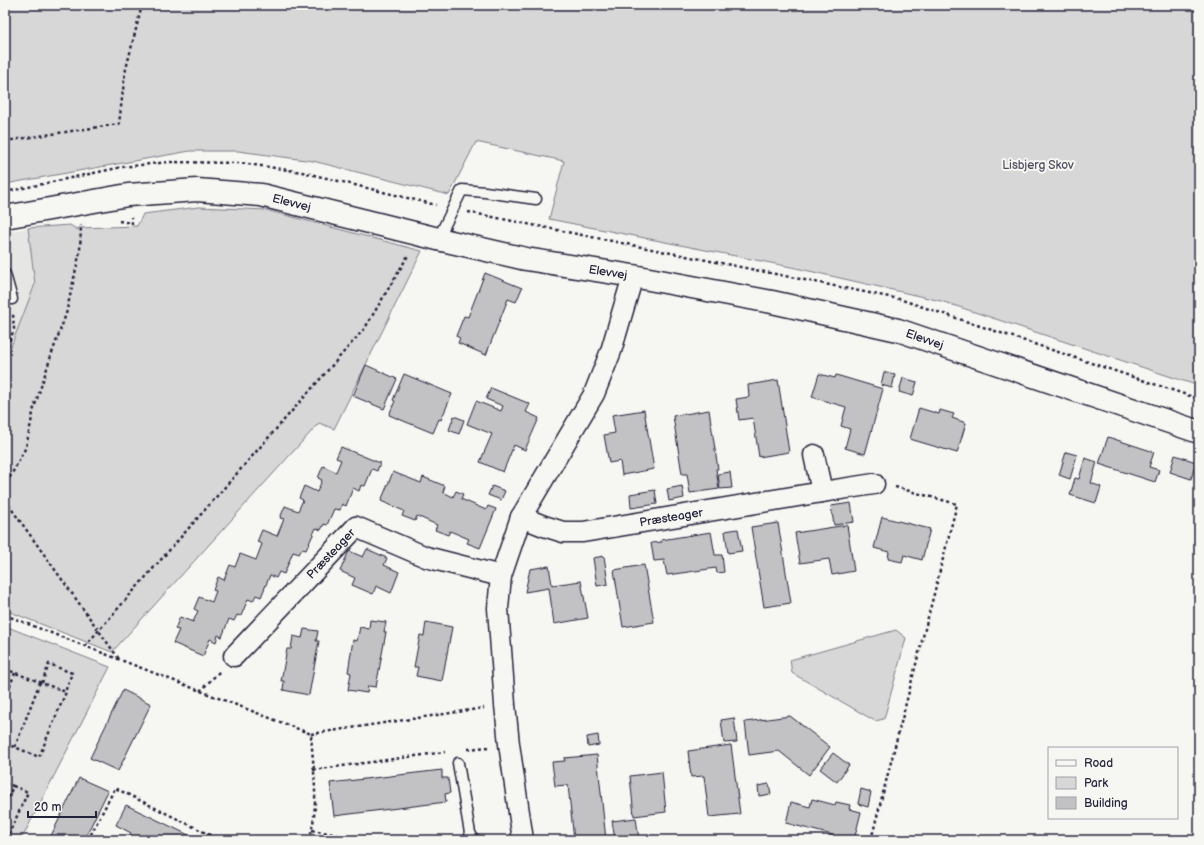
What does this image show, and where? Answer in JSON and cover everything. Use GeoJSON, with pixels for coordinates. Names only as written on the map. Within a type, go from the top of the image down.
{"type":"FeatureCollection","features":[{"type":"Feature","properties":{"kind":"street","name":"Elevvej"},"geometry":{"type":"LineString","coordinates":[[5,217],[128,195],[197,190],[261,196],[526,259],[633,276],[772,302],[898,330],[1199,432]]}},
{"type":"Feature","properties":{"kind":"street"},"geometry":{"type":"LineString","coordinates":[[523,840],[505,705],[498,608],[501,576],[521,517],[594,394],[611,351],[633,276]]}},
{"type":"Feature","properties":{"kind":"street"},"geometry":{"type":"LineString","coordinates":[[814,455],[822,492]]}},
{"type":"Feature","properties":{"kind":"street","name":"Præsteager"},"geometry":{"type":"LineString","coordinates":[[521,517],[563,532],[583,532],[874,484]]}},
{"type":"Feature","properties":{"kind":"street","name":"Præsteager"},"geometry":{"type":"LineString","coordinates":[[234,656],[356,527],[426,557],[501,576]]}},
{"type":"Feature","properties":{"kind":"lane"},"geometry":{"type":"LineString","coordinates":[[429,237],[462,190],[536,199]]}},
{"type":"Feature","properties":{"kind":"lane"},"geometry":{"type":"LineString","coordinates":[[5,274],[12,299]]}},
{"type":"Feature","properties":{"kind":"lane"},"geometry":{"type":"LineString","coordinates":[[458,763],[470,834],[474,840]]}},
{"type":"Feature","properties":{"kind":"path"},"geometry":{"type":"LineString","coordinates":[[5,142],[119,124],[125,73],[142,5]]}},
{"type":"Feature","properties":{"kind":"path"},"geometry":{"type":"LineString","coordinates":[[5,192],[122,167]]}},
{"type":"Feature","properties":{"kind":"path"},"geometry":{"type":"LineString","coordinates":[[5,494],[6,481],[26,447],[34,408],[66,314],[80,251],[81,222]]}},
{"type":"Feature","properties":{"kind":"path"},"geometry":{"type":"LineString","coordinates":[[85,646],[365,328],[429,237]]}},
{"type":"Feature","properties":{"kind":"path"},"geometry":{"type":"LineString","coordinates":[[5,352],[14,329],[12,299]]}},
{"type":"Feature","properties":{"kind":"path"},"geometry":{"type":"LineString","coordinates":[[871,840],[957,504],[874,481],[874,484]]}},
{"type":"Feature","properties":{"kind":"path"},"geometry":{"type":"LineString","coordinates":[[5,500],[119,659]]}},
{"type":"Feature","properties":{"kind":"path"},"geometry":{"type":"LineString","coordinates":[[5,615],[311,734],[505,705]]}},
{"type":"Feature","properties":{"kind":"path"},"geometry":{"type":"LineString","coordinates":[[200,691],[234,656]]}},
{"type":"Feature","properties":{"kind":"path"},"geometry":{"type":"LineString","coordinates":[[5,743],[39,757],[66,692],[72,673],[49,664],[15,747]]}},
{"type":"Feature","properties":{"kind":"path"},"geometry":{"type":"LineString","coordinates":[[5,669],[65,692]]}},
{"type":"Feature","properties":{"kind":"path"},"geometry":{"type":"LineString","coordinates":[[5,698],[15,673]]}},
{"type":"Feature","properties":{"kind":"path"},"geometry":{"type":"LineString","coordinates":[[309,840],[312,830],[315,799],[311,734]]}},
{"type":"Feature","properties":{"kind":"path"},"geometry":{"type":"LineString","coordinates":[[462,750],[509,744]]}},
{"type":"Feature","properties":{"kind":"path"},"geometry":{"type":"LineString","coordinates":[[313,770],[446,752]]}},
{"type":"Feature","properties":{"kind":"path"},"geometry":{"type":"LineString","coordinates":[[5,783],[28,792],[6,840]]}},
{"type":"Feature","properties":{"kind":"path"},"geometry":{"type":"LineString","coordinates":[[5,805],[14,786]]}},
{"type":"Feature","properties":{"kind":"path"},"geometry":{"type":"LineString","coordinates":[[88,840],[115,788],[220,840]]}},
{"type":"Feature","properties":{"kind":"path"},"geometry":{"type":"LineString","coordinates":[[312,830],[364,840]]}},
{"type":"Feature","properties":{"kind":"shaded area"},"geometry":{"type":"Polygon","coordinates":[[[28,228],[35,284],[5,362],[5,232],[28,228]]]}},
{"type":"Feature","properties":{"kind":"green space","name":"Lisbjerg Skov"},"geometry":{"type":"Polygon","coordinates":[[[5,5],[1199,5],[1199,386],[941,301],[796,268],[549,219],[564,161],[476,142],[449,195],[313,161],[238,151],[190,151],[5,184],[5,5]]]}},
{"type":"Feature","properties":{"kind":"green space"},"geometry":{"type":"Polygon","coordinates":[[[199,207],[266,210],[422,251],[334,429],[319,423],[112,652],[5,610],[5,362],[35,284],[28,228],[70,225],[78,230],[78,228],[137,226],[143,214],[199,207]]]}},
{"type":"Feature","properties":{"kind":"green space"},"geometry":{"type":"Polygon","coordinates":[[[5,626],[110,667],[21,840],[5,840],[5,626]]]}},
{"type":"Feature","properties":{"kind":"green space"},"geometry":{"type":"Polygon","coordinates":[[[896,630],[906,638],[884,719],[875,721],[792,673],[790,660],[896,630]]]}},
{"type":"Feature","properties":{"kind":"building"},"geometry":{"type":"Polygon","coordinates":[[[485,273],[522,288],[516,302],[508,299],[486,355],[458,343],[460,338],[456,336],[464,316],[468,317],[485,273]]]}},
{"type":"Feature","properties":{"kind":"building"},"geometry":{"type":"Polygon","coordinates":[[[366,365],[397,379],[384,409],[353,396],[366,365]]]}},
{"type":"Feature","properties":{"kind":"building"},"geometry":{"type":"Polygon","coordinates":[[[884,372],[895,375],[892,388],[881,385],[884,372]]]}},
{"type":"Feature","properties":{"kind":"building"},"geometry":{"type":"Polygon","coordinates":[[[404,374],[452,394],[441,420],[439,419],[433,433],[389,415],[395,401],[393,400],[404,374]]]}},
{"type":"Feature","properties":{"kind":"building"},"geometry":{"type":"Polygon","coordinates":[[[819,374],[835,378],[836,375],[883,389],[865,454],[845,448],[850,429],[841,426],[846,407],[812,397],[819,374]]]}},
{"type":"Feature","properties":{"kind":"building"},"geometry":{"type":"Polygon","coordinates":[[[903,378],[917,382],[913,396],[899,392],[903,378]]]}},
{"type":"Feature","properties":{"kind":"building"},"geometry":{"type":"Polygon","coordinates":[[[778,380],[789,452],[759,457],[753,418],[739,420],[736,399],[749,397],[748,385],[778,380]]]}},
{"type":"Feature","properties":{"kind":"building"},"geometry":{"type":"Polygon","coordinates":[[[491,388],[530,404],[526,412],[539,418],[525,450],[514,445],[503,472],[480,462],[492,434],[467,424],[476,401],[501,411],[503,406],[486,399],[491,388]]]}},
{"type":"Feature","properties":{"kind":"building"},"geometry":{"type":"Polygon","coordinates":[[[919,408],[939,414],[940,410],[954,414],[952,418],[966,423],[957,453],[910,439],[919,408]]]}},
{"type":"Feature","properties":{"kind":"building"},"geometry":{"type":"Polygon","coordinates":[[[644,410],[654,469],[622,475],[620,461],[609,463],[604,435],[615,433],[612,415],[644,410]]]}},
{"type":"Feature","properties":{"kind":"building"},"geometry":{"type":"Polygon","coordinates":[[[709,410],[718,469],[716,469],[719,489],[690,493],[687,474],[682,474],[673,416],[709,410]]]}},
{"type":"Feature","properties":{"kind":"building"},"geometry":{"type":"Polygon","coordinates":[[[454,416],[464,420],[459,434],[449,430],[454,416]]]}},
{"type":"Feature","properties":{"kind":"building"},"geometry":{"type":"Polygon","coordinates":[[[1108,437],[1154,452],[1149,467],[1159,470],[1155,482],[1099,464],[1108,437]]]}},
{"type":"Feature","properties":{"kind":"building"},"geometry":{"type":"Polygon","coordinates":[[[341,447],[380,463],[377,471],[372,469],[365,486],[361,485],[359,491],[353,488],[346,506],[342,504],[340,510],[334,509],[327,525],[324,524],[321,530],[316,528],[306,550],[302,549],[299,554],[293,552],[284,574],[279,572],[276,578],[270,575],[261,597],[256,595],[253,601],[248,599],[241,616],[237,615],[234,621],[229,619],[222,637],[218,635],[216,642],[210,639],[203,656],[173,643],[179,630],[175,629],[180,617],[193,622],[198,611],[194,609],[199,597],[212,602],[216,591],[213,590],[218,577],[224,580],[230,565],[235,567],[240,554],[256,560],[262,544],[257,542],[262,530],[277,536],[284,519],[280,518],[285,506],[298,511],[303,500],[299,498],[304,486],[317,492],[322,480],[318,478],[323,466],[336,472],[341,460],[336,458],[341,447]]]}},
{"type":"Feature","properties":{"kind":"building"},"geometry":{"type":"Polygon","coordinates":[[[1066,452],[1077,455],[1070,479],[1059,475],[1066,452]]]}},
{"type":"Feature","properties":{"kind":"building"},"geometry":{"type":"Polygon","coordinates":[[[1175,455],[1196,462],[1191,479],[1170,472],[1175,455]]]}},
{"type":"Feature","properties":{"kind":"building"},"geometry":{"type":"Polygon","coordinates":[[[1085,458],[1097,462],[1091,483],[1101,487],[1096,503],[1070,495],[1075,478],[1079,479],[1085,458]]]}},
{"type":"Feature","properties":{"kind":"building"},"geometry":{"type":"Polygon","coordinates":[[[393,472],[421,483],[423,477],[445,486],[443,492],[453,497],[456,491],[463,494],[461,499],[486,510],[488,506],[496,509],[480,548],[467,543],[469,539],[450,531],[448,535],[435,530],[437,525],[417,516],[415,521],[402,516],[404,511],[381,501],[393,472]]]}},
{"type":"Feature","properties":{"kind":"building"},"geometry":{"type":"Polygon","coordinates":[[[730,472],[732,488],[720,489],[718,474],[730,472]]]}},
{"type":"Feature","properties":{"kind":"building"},"geometry":{"type":"Polygon","coordinates":[[[492,486],[505,491],[501,500],[488,495],[492,486]]]}},
{"type":"Feature","properties":{"kind":"building"},"geometry":{"type":"Polygon","coordinates":[[[682,486],[684,498],[669,501],[667,489],[682,486]]]}},
{"type":"Feature","properties":{"kind":"building"},"geometry":{"type":"Polygon","coordinates":[[[655,490],[657,504],[631,508],[630,494],[655,490]]]}},
{"type":"Feature","properties":{"kind":"building"},"geometry":{"type":"Polygon","coordinates":[[[851,503],[854,522],[834,525],[831,506],[851,503]]]}},
{"type":"Feature","properties":{"kind":"building"},"geometry":{"type":"Polygon","coordinates":[[[882,517],[930,529],[922,560],[904,555],[902,562],[888,559],[889,552],[874,548],[882,517]]]}},
{"type":"Feature","properties":{"kind":"building"},"geometry":{"type":"Polygon","coordinates":[[[778,523],[791,603],[764,607],[751,527],[778,523]]]}},
{"type":"Feature","properties":{"kind":"building"},"geometry":{"type":"Polygon","coordinates":[[[847,525],[854,571],[832,575],[829,559],[800,563],[795,533],[847,525]]]}},
{"type":"Feature","properties":{"kind":"building"},"geometry":{"type":"Polygon","coordinates":[[[738,529],[742,551],[728,553],[725,531],[738,529]]]}},
{"type":"Feature","properties":{"kind":"building"},"geometry":{"type":"Polygon","coordinates":[[[711,532],[715,555],[722,555],[724,572],[717,573],[716,568],[667,575],[664,560],[654,561],[651,543],[711,532]]]}},
{"type":"Feature","properties":{"kind":"building"},"geometry":{"type":"Polygon","coordinates":[[[367,549],[387,558],[384,565],[399,572],[391,593],[376,586],[373,594],[352,585],[355,578],[340,571],[349,551],[363,557],[367,549]]]}},
{"type":"Feature","properties":{"kind":"building"},"geometry":{"type":"Polygon","coordinates":[[[604,556],[608,584],[597,586],[593,558],[604,556]]]}},
{"type":"Feature","properties":{"kind":"building"},"geometry":{"type":"Polygon","coordinates":[[[644,565],[654,622],[623,627],[614,570],[644,565]]]}},
{"type":"Feature","properties":{"kind":"building"},"geometry":{"type":"Polygon","coordinates":[[[549,566],[552,585],[581,581],[588,618],[554,624],[549,588],[525,592],[530,569],[549,566]]]}},
{"type":"Feature","properties":{"kind":"building"},"geometry":{"type":"Polygon","coordinates":[[[370,620],[386,622],[384,632],[386,632],[376,687],[368,686],[367,693],[348,690],[351,673],[348,672],[353,640],[357,641],[360,627],[369,629],[370,620]]]}},
{"type":"Feature","properties":{"kind":"building"},"geometry":{"type":"Polygon","coordinates":[[[426,622],[452,627],[442,681],[416,676],[418,667],[414,667],[420,635],[424,636],[426,622]]]}},
{"type":"Feature","properties":{"kind":"building"},"geometry":{"type":"Polygon","coordinates":[[[304,629],[318,631],[316,641],[319,641],[309,695],[283,690],[284,681],[281,681],[287,649],[291,649],[293,636],[302,638],[304,629]]]}},
{"type":"Feature","properties":{"kind":"building"},"geometry":{"type":"Polygon","coordinates":[[[123,690],[151,704],[118,771],[90,758],[123,690]]]}},
{"type":"Feature","properties":{"kind":"building"},"geometry":{"type":"Polygon","coordinates":[[[790,716],[830,747],[809,775],[779,751],[749,755],[745,722],[790,716]]]}},
{"type":"Feature","properties":{"kind":"building"},"geometry":{"type":"Polygon","coordinates":[[[734,718],[737,742],[724,743],[721,720],[734,718]]]}},
{"type":"Feature","properties":{"kind":"building"},"geometry":{"type":"Polygon","coordinates":[[[598,735],[599,745],[588,747],[587,737],[598,735]]]}},
{"type":"Feature","properties":{"kind":"building"},"geometry":{"type":"Polygon","coordinates":[[[731,745],[740,814],[709,817],[704,776],[691,777],[688,751],[731,745]]]}},
{"type":"Feature","properties":{"kind":"building"},"geometry":{"type":"Polygon","coordinates":[[[833,753],[849,765],[837,782],[820,769],[833,753]]]}},
{"type":"Feature","properties":{"kind":"building"},"geometry":{"type":"Polygon","coordinates":[[[597,755],[606,840],[574,840],[568,785],[555,786],[552,762],[565,761],[564,758],[597,755]]]}},
{"type":"Feature","properties":{"kind":"building"},"geometry":{"type":"Polygon","coordinates":[[[442,770],[442,778],[448,778],[450,793],[445,794],[446,802],[334,816],[330,783],[442,770]]]}},
{"type":"Feature","properties":{"kind":"building"},"geometry":{"type":"Polygon","coordinates":[[[662,772],[666,812],[634,816],[630,776],[662,772]]]}},
{"type":"Feature","properties":{"kind":"building"},"geometry":{"type":"Polygon","coordinates":[[[79,778],[108,791],[84,840],[49,840],[79,778]]]}},
{"type":"Feature","properties":{"kind":"building"},"geometry":{"type":"Polygon","coordinates":[[[769,784],[771,794],[759,796],[758,786],[769,784]]]}},
{"type":"Feature","properties":{"kind":"building"},"geometry":{"type":"Polygon","coordinates":[[[861,789],[871,792],[868,807],[858,804],[861,789]]]}},
{"type":"Feature","properties":{"kind":"building"},"geometry":{"type":"Polygon","coordinates":[[[812,799],[835,805],[836,802],[850,805],[849,809],[861,812],[854,840],[830,840],[832,835],[786,823],[791,802],[810,807],[812,799]]]}},
{"type":"Feature","properties":{"kind":"building"},"geometry":{"type":"Polygon","coordinates":[[[126,805],[199,840],[128,840],[131,833],[116,825],[126,805]]]}},
{"type":"Feature","properties":{"kind":"building"},"geometry":{"type":"Polygon","coordinates":[[[636,818],[639,840],[615,840],[612,821],[636,818]]]}}]}
